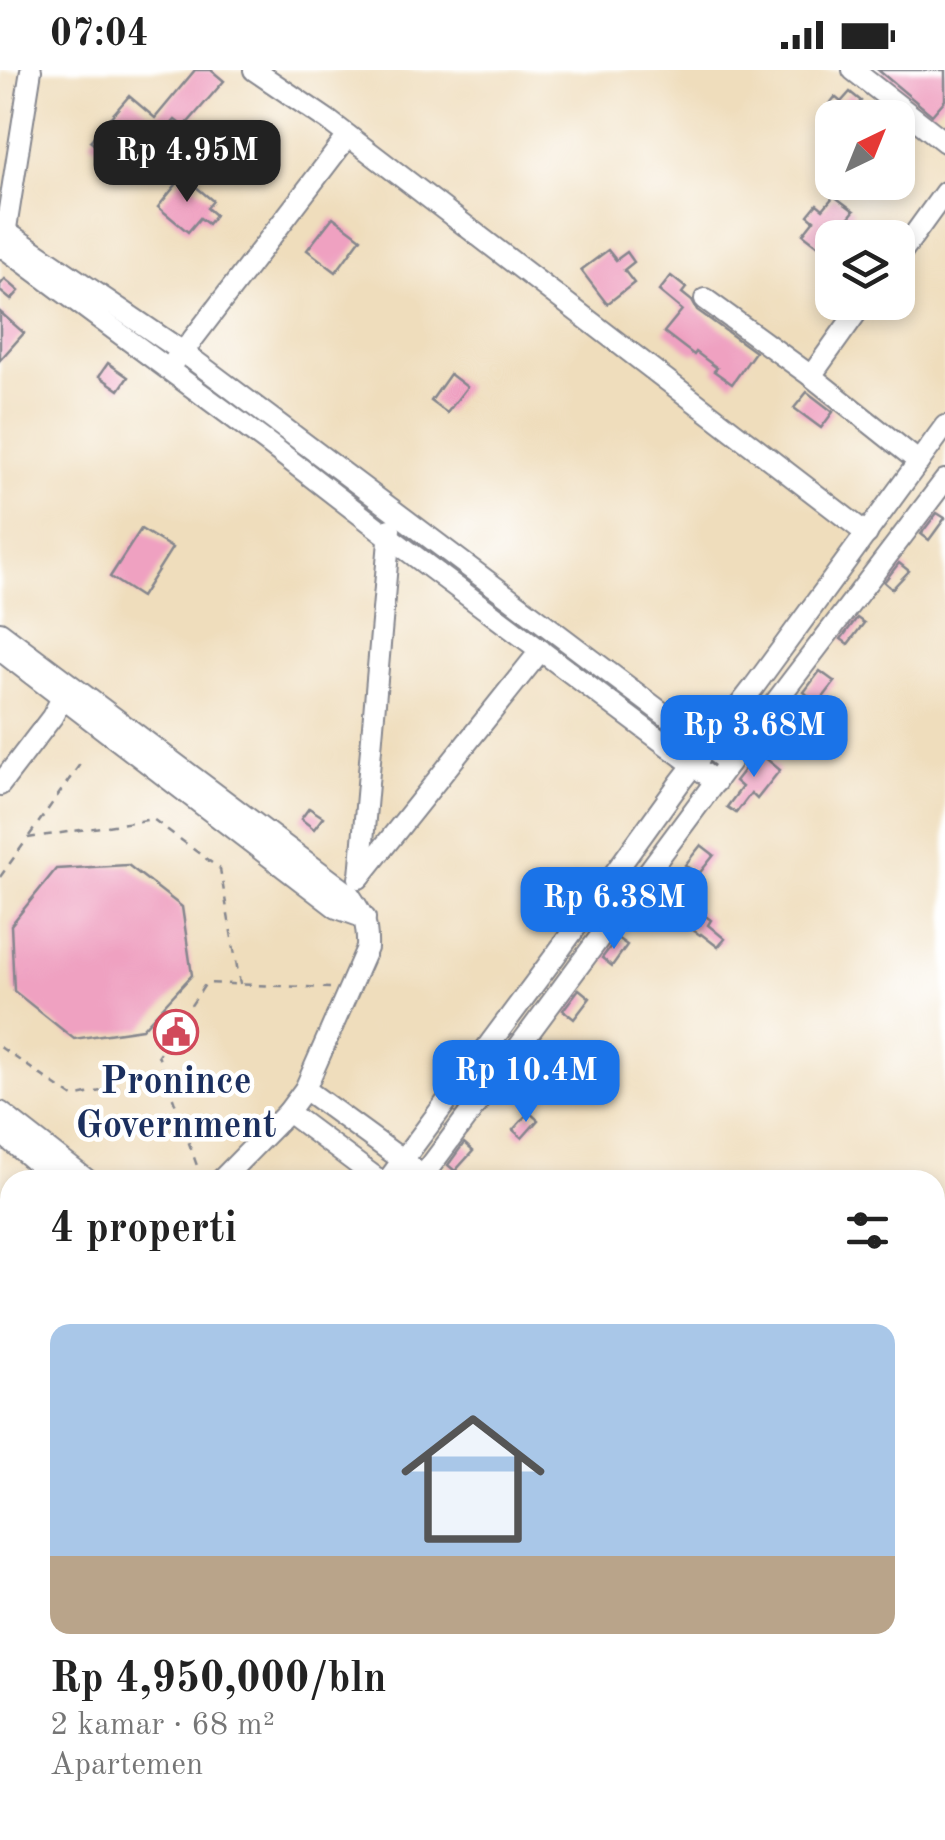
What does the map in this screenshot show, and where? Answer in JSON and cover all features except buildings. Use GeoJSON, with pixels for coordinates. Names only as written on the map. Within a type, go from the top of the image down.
{"type":"FeatureCollection","features":[{"type":"Feature","properties":{"kind":"street"},"geometry":{"type":"LineString","coordinates":[[2,241],[31,70]]}},
{"type":"Feature","properties":{"kind":"street"},"geometry":{"type":"LineString","coordinates":[[254,70],[348,136],[867,534]]}},
{"type":"Feature","properties":{"kind":"street"},"geometry":{"type":"LineString","coordinates":[[853,70],[945,142]]}},
{"type":"Feature","properties":{"kind":"street"},"geometry":{"type":"LineString","coordinates":[[166,368],[183,352],[348,136]]}},
{"type":"Feature","properties":{"kind":"street"},"geometry":{"type":"LineString","coordinates":[[915,233],[945,192]]}},
{"type":"Feature","properties":{"kind":"street"},"geometry":{"type":"LineString","coordinates":[[2,241],[183,352],[730,764]]}},
{"type":"Feature","properties":{"kind":"street"},"geometry":{"type":"LineString","coordinates":[[2,241],[716,782]]}},
{"type":"Feature","properties":{"kind":"street"},"geometry":{"type":"LineString","coordinates":[[705,298],[918,462]]}},
{"type":"Feature","properties":{"kind":"street"},"geometry":{"type":"LineString","coordinates":[[811,376],[851,320]]}},
{"type":"Feature","properties":{"kind":"street"},"geometry":{"type":"LineString","coordinates":[[396,1170],[945,426]]}},
{"type":"Feature","properties":{"kind":"street"},"geometry":{"type":"LineString","coordinates":[[428,1170],[945,480]]}},
{"type":"Feature","properties":{"kind":"street"},"geometry":{"type":"LineString","coordinates":[[348,893],[388,536],[395,512]]}},
{"type":"Feature","properties":{"kind":"street"},"geometry":{"type":"LineString","coordinates":[[0,632],[348,893],[365,918],[367,948],[305,1088],[288,1112],[231,1170]]}},
{"type":"Feature","properties":{"kind":"street"},"geometry":{"type":"LineString","coordinates":[[0,650],[62,698],[348,893]]}},
{"type":"Feature","properties":{"kind":"street"},"geometry":{"type":"LineString","coordinates":[[348,893],[541,650]]}},
{"type":"Feature","properties":{"kind":"street"},"geometry":{"type":"LineString","coordinates":[[0,785],[62,698]]}},
{"type":"Feature","properties":{"kind":"street"},"geometry":{"type":"LineString","coordinates":[[305,1088],[414,1170]]}},
{"type":"Feature","properties":{"kind":"street"},"geometry":{"type":"LineString","coordinates":[[0,1112],[74,1170]]}},
{"type":"Feature","properties":{"kind":"street"},"geometry":{"type":"LineString","coordinates":[[288,1112],[366,1170]]}},
{"type":"Feature","properties":{"kind":"street"},"geometry":{"type":"LineString","coordinates":[[0,1132],[45,1170]]}},
{"type":"Feature","properties":{"kind":"path"},"geometry":{"type":"LineString","coordinates":[[0,877],[84,760]]}},
{"type":"Feature","properties":{"kind":"path"},"geometry":{"type":"LineString","coordinates":[[28,838],[152,819],[220,869],[240,984]]}},
{"type":"Feature","properties":{"kind":"path"},"geometry":{"type":"LineString","coordinates":[[199,1170],[158,1055],[206,982],[350,989]]}},
{"type":"Feature","properties":{"kind":"path"},"geometry":{"type":"LineString","coordinates":[[0,1046],[73,1097],[166,1077]]}},
{"type":"Feature","properties":{"kind":"place","name":"Pronince Government"},"geometry":{"type":"Point","coordinates":[176,1032]}}]}
